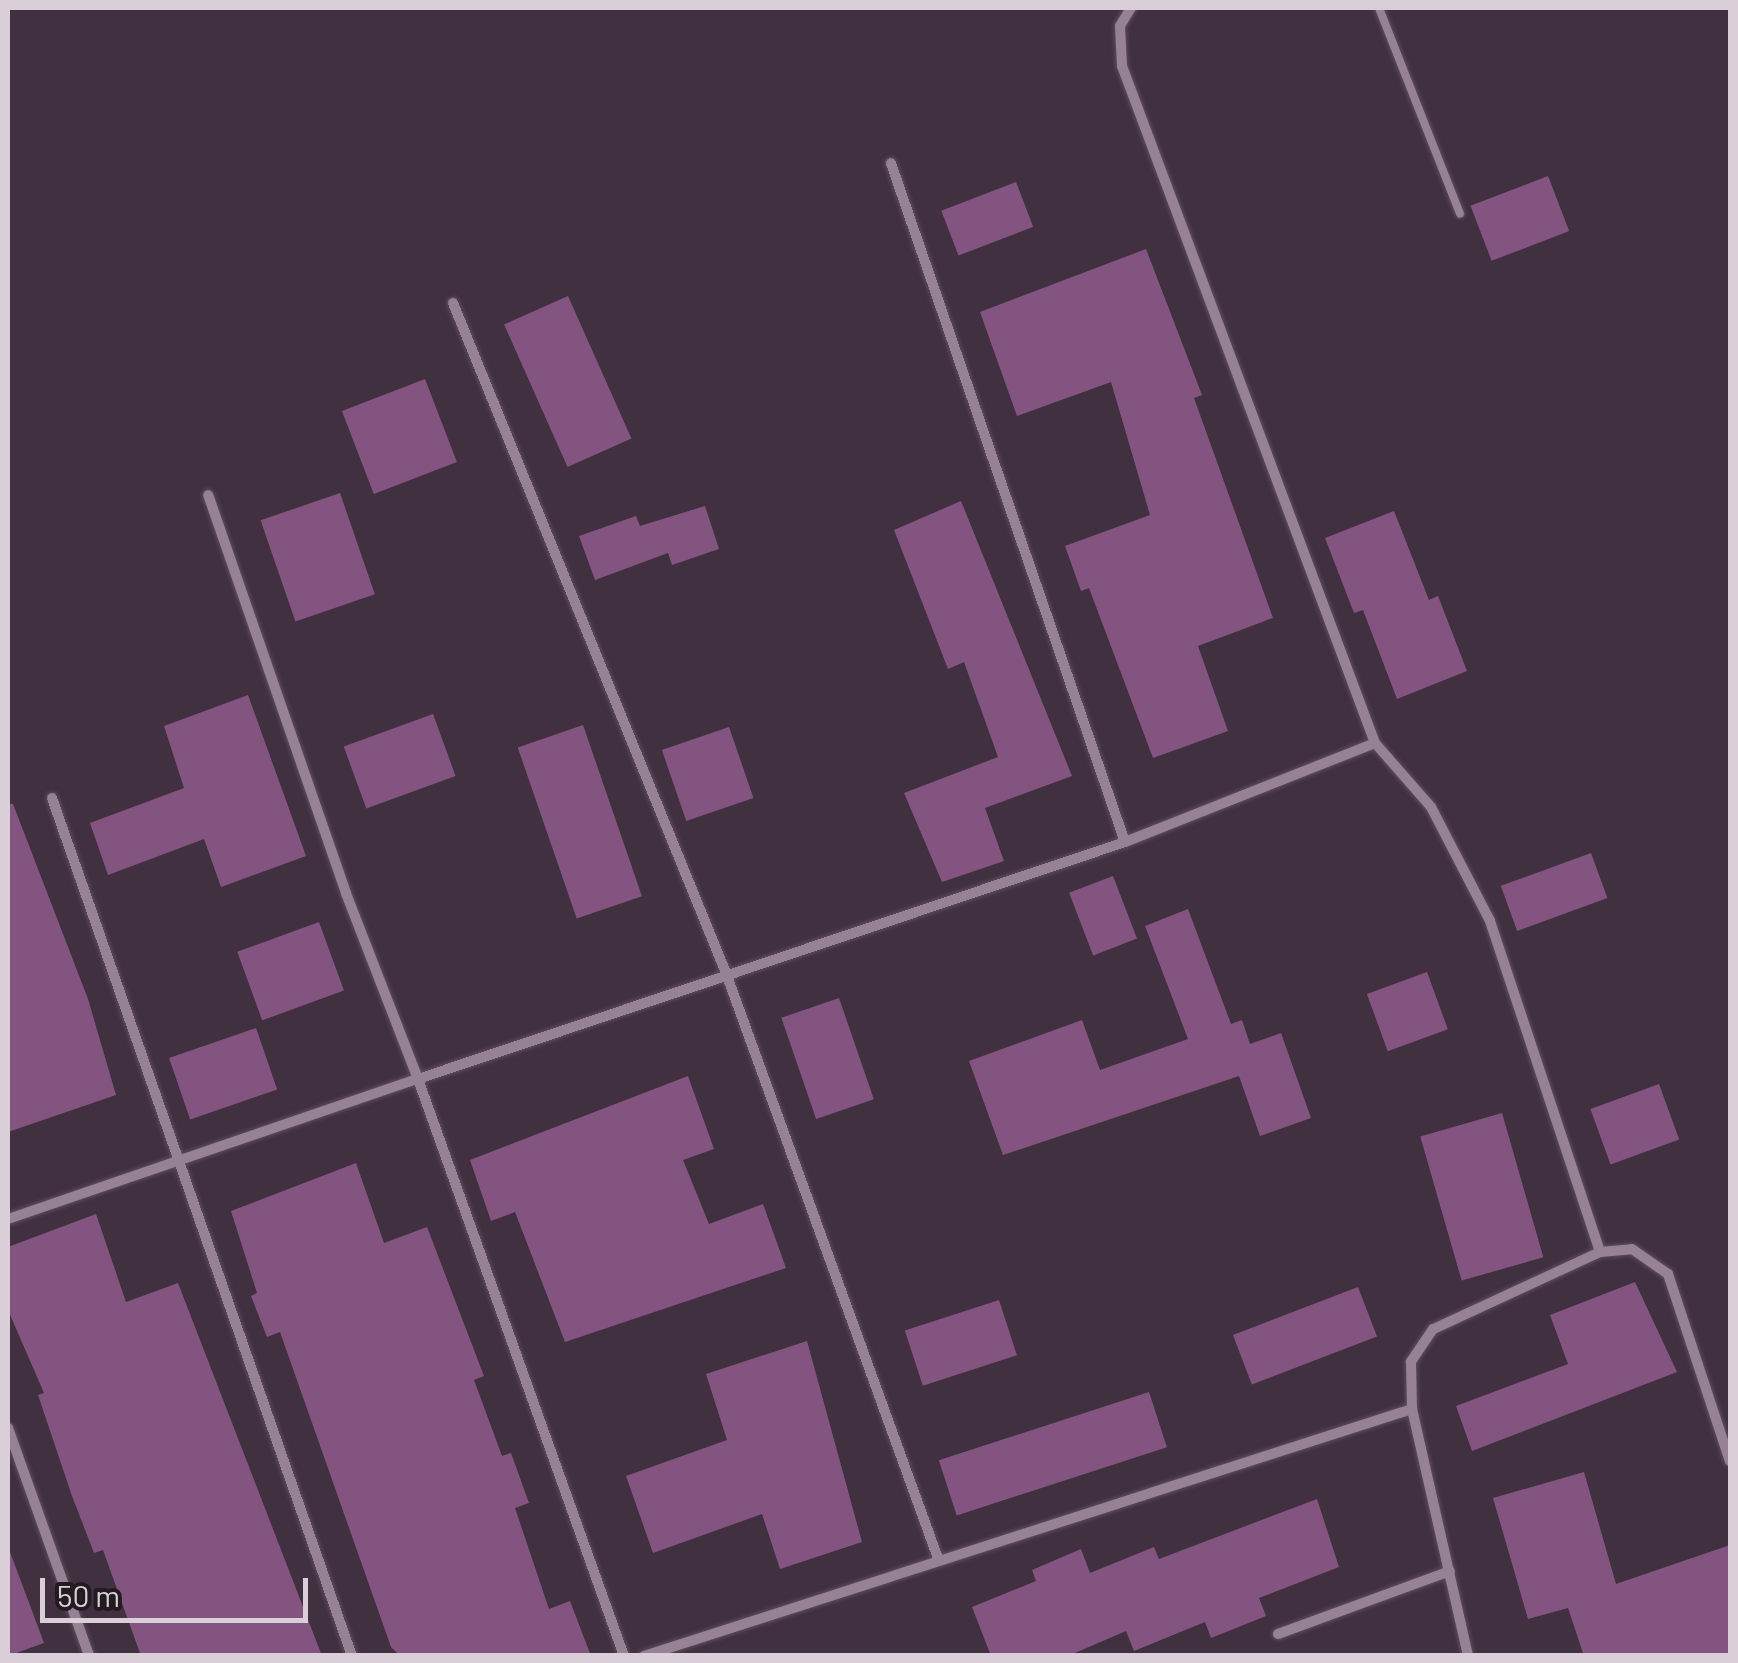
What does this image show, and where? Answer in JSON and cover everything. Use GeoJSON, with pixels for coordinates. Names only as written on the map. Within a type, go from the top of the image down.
{"type":"FeatureCollection","features":[{"type":"Feature","properties":{"kind":"street"},"geometry":{"type":"LineString","coordinates":[[1130,8],[1120,26],[1122,66],[1375,742],[1431,806],[1490,921],[1600,1252]]}},
{"type":"Feature","properties":{"kind":"street"},"geometry":{"type":"LineString","coordinates":[[891,163],[1125,842]]}},
{"type":"Feature","properties":{"kind":"street"},"geometry":{"type":"LineString","coordinates":[[453,303],[726,973],[939,1561]]}},
{"type":"Feature","properties":{"kind":"street"},"geometry":{"type":"LineString","coordinates":[[208,495],[346,893],[418,1080],[624,1656]]}},
{"type":"Feature","properties":{"kind":"street"},"geometry":{"type":"LineString","coordinates":[[8,1219],[178,1166],[726,973],[1125,842],[1375,742]]}},
{"type":"Feature","properties":{"kind":"street"},"geometry":{"type":"LineString","coordinates":[[52,798],[352,1656]]}},
{"type":"Feature","properties":{"kind":"street"},"geometry":{"type":"LineString","coordinates":[[1468,1656],[1412,1409],[1411,1362],[1433,1330],[1600,1252],[1632,1249],[1668,1274],[1730,1461]]}},
{"type":"Feature","properties":{"kind":"street"},"geometry":{"type":"LineString","coordinates":[[644,1656],[1412,1409]]}},
{"type":"Feature","properties":{"kind":"street"},"geometry":{"type":"LineString","coordinates":[[8,1428],[89,1656]]}},
{"type":"Feature","properties":{"kind":"street"},"geometry":{"type":"LineString","coordinates":[[1278,1634],[1450,1571]]}},
{"type":"Feature","properties":{"kind":"lane"},"geometry":{"type":"LineString","coordinates":[[1379,8],[1460,214]]}},
{"type":"Feature","properties":{"kind":"building"},"geometry":{"type":"Polygon","coordinates":[[[1548,176],[1569,231],[1492,261],[1471,206],[1548,176]]]}},
{"type":"Feature","properties":{"kind":"building"},"geometry":{"type":"Polygon","coordinates":[[[1016,182],[1033,227],[959,255],[941,211],[1016,182]]]}},
{"type":"Feature","properties":{"kind":"building"},"geometry":{"type":"Polygon","coordinates":[[[1146,249],[1202,395],[1194,398],[1273,618],[1198,646],[1228,731],[1153,758],[1089,588],[1081,591],[1065,546],[1150,515],[1111,382],[1017,416],[980,312],[1146,249]]]}},
{"type":"Feature","properties":{"kind":"building"},"geometry":{"type":"Polygon","coordinates":[[[568,296],[631,439],[568,467],[504,324],[568,296]]]}},
{"type":"Feature","properties":{"kind":"building"},"geometry":{"type":"Polygon","coordinates":[[[425,379],[457,462],[374,494],[342,411],[425,379]]]}},
{"type":"Feature","properties":{"kind":"building"},"geometry":{"type":"Polygon","coordinates":[[[340,493],[375,594],[295,622],[261,520],[340,493]]]}},
{"type":"Feature","properties":{"kind":"building"},"geometry":{"type":"Polygon","coordinates":[[[961,501],[1072,776],[985,808],[1004,861],[942,882],[904,793],[998,757],[964,662],[948,669],[894,530],[961,501]]]}},
{"type":"Feature","properties":{"kind":"building"},"geometry":{"type":"Polygon","coordinates":[[[705,506],[719,549],[672,565],[668,553],[595,580],[579,536],[636,516],[640,526],[705,506]]]}},
{"type":"Feature","properties":{"kind":"building"},"geometry":{"type":"Polygon","coordinates":[[[1394,511],[1429,600],[1438,596],[1467,671],[1397,699],[1363,610],[1354,613],[1325,538],[1394,511]]]}},
{"type":"Feature","properties":{"kind":"building"},"geometry":{"type":"Polygon","coordinates":[[[248,695],[306,856],[221,887],[204,839],[108,875],[90,823],[184,788],[164,726],[248,695]]]}},
{"type":"Feature","properties":{"kind":"building"},"geometry":{"type":"Polygon","coordinates":[[[433,714],[456,776],[366,809],[344,746],[433,714]]]}},
{"type":"Feature","properties":{"kind":"building"},"geometry":{"type":"Polygon","coordinates":[[[583,725],[642,896],[577,919],[518,747],[583,725]]]}},
{"type":"Feature","properties":{"kind":"building"},"geometry":{"type":"Polygon","coordinates":[[[729,727],[753,798],[686,821],[662,750],[729,727]]]}},
{"type":"Feature","properties":{"kind":"building"},"geometry":{"type":"Polygon","coordinates":[[[8,804],[13,804],[88,999],[116,1095],[8,1132],[8,804]]]}},
{"type":"Feature","properties":{"kind":"building"},"geometry":{"type":"Polygon","coordinates":[[[1591,853],[1607,898],[1517,931],[1501,886],[1591,853]]]}},
{"type":"Feature","properties":{"kind":"building"},"geometry":{"type":"Polygon","coordinates":[[[1113,876],[1137,939],[1093,955],[1069,893],[1113,876]]]}},
{"type":"Feature","properties":{"kind":"building"},"geometry":{"type":"Polygon","coordinates":[[[1188,909],[1231,1024],[1242,1020],[1250,1044],[1281,1033],[1311,1118],[1260,1136],[1239,1076],[1003,1155],[969,1061],[1082,1020],[1100,1070],[1188,1039],[1145,926],[1188,909]]]}},
{"type":"Feature","properties":{"kind":"building"},"geometry":{"type":"Polygon","coordinates":[[[319,922],[344,991],[262,1020],[237,952],[319,922]]]}},
{"type":"Feature","properties":{"kind":"building"},"geometry":{"type":"Polygon","coordinates":[[[1427,972],[1448,1029],[1388,1051],[1367,994],[1427,972]]]}},
{"type":"Feature","properties":{"kind":"building"},"geometry":{"type":"Polygon","coordinates":[[[839,998],[874,1099],[816,1119],[781,1018],[839,998]]]}},
{"type":"Feature","properties":{"kind":"building"},"geometry":{"type":"Polygon","coordinates":[[[256,1028],[277,1089],[190,1119],[169,1058],[256,1028]]]}},
{"type":"Feature","properties":{"kind":"building"},"geometry":{"type":"Polygon","coordinates":[[[688,1076],[714,1149],[683,1160],[709,1224],[763,1204],[786,1268],[565,1342],[515,1212],[491,1221],[470,1160],[688,1076]]]}},
{"type":"Feature","properties":{"kind":"building"},"geometry":{"type":"Polygon","coordinates":[[[1659,1084],[1679,1139],[1611,1164],[1590,1109],[1659,1084]]]}},
{"type":"Feature","properties":{"kind":"building"},"geometry":{"type":"Polygon","coordinates":[[[1502,1113],[1543,1257],[1462,1281],[1420,1136],[1502,1113]]]}},
{"type":"Feature","properties":{"kind":"building"},"geometry":{"type":"Polygon","coordinates":[[[356,1163],[384,1243],[427,1227],[484,1376],[474,1380],[502,1456],[511,1453],[529,1503],[515,1508],[549,1609],[570,1601],[591,1656],[400,1656],[391,1647],[280,1332],[267,1337],[251,1296],[257,1293],[231,1211],[356,1163]]]}},
{"type":"Feature","properties":{"kind":"building"},"geometry":{"type":"Polygon","coordinates":[[[96,1214],[126,1302],[178,1283],[322,1656],[141,1656],[103,1550],[94,1553],[72,1496],[38,1395],[44,1393],[8,1310],[8,1247],[96,1214]]]}},
{"type":"Feature","properties":{"kind":"building"},"geometry":{"type":"Polygon","coordinates":[[[1635,1282],[1677,1372],[1472,1451],[1456,1406],[1568,1364],[1550,1315],[1635,1282]]]}},
{"type":"Feature","properties":{"kind":"building"},"geometry":{"type":"Polygon","coordinates":[[[1358,1287],[1377,1336],[1252,1385],[1233,1335],[1358,1287]]]}},
{"type":"Feature","properties":{"kind":"building"},"geometry":{"type":"Polygon","coordinates":[[[999,1300],[1017,1355],[923,1386],[905,1331],[999,1300]]]}},
{"type":"Feature","properties":{"kind":"building"},"geometry":{"type":"Polygon","coordinates":[[[807,1341],[862,1542],[780,1569],[762,1514],[653,1553],[626,1476],[727,1440],[706,1374],[807,1341]]]}},
{"type":"Feature","properties":{"kind":"building"},"geometry":{"type":"Polygon","coordinates":[[[1149,1392],[1167,1447],[957,1515],[939,1460],[1149,1392]]]}},
{"type":"Feature","properties":{"kind":"building"},"geometry":{"type":"Polygon","coordinates":[[[1584,1472],[1616,1584],[1730,1545],[1730,1656],[1584,1656],[1568,1608],[1528,1619],[1493,1498],[1584,1472]]]}},
{"type":"Feature","properties":{"kind":"building"},"geometry":{"type":"Polygon","coordinates":[[[1317,1499],[1339,1567],[1259,1598],[1266,1616],[1211,1638],[1205,1622],[1134,1651],[1126,1631],[1068,1656],[991,1656],[972,1607],[1036,1581],[1032,1570],[1081,1549],[1090,1573],[1154,1547],[1159,1559],[1317,1499]]]}},
{"type":"Feature","properties":{"kind":"building"},"geometry":{"type":"Polygon","coordinates":[[[8,1553],[44,1643],[8,1656],[8,1553]]]}}]}
